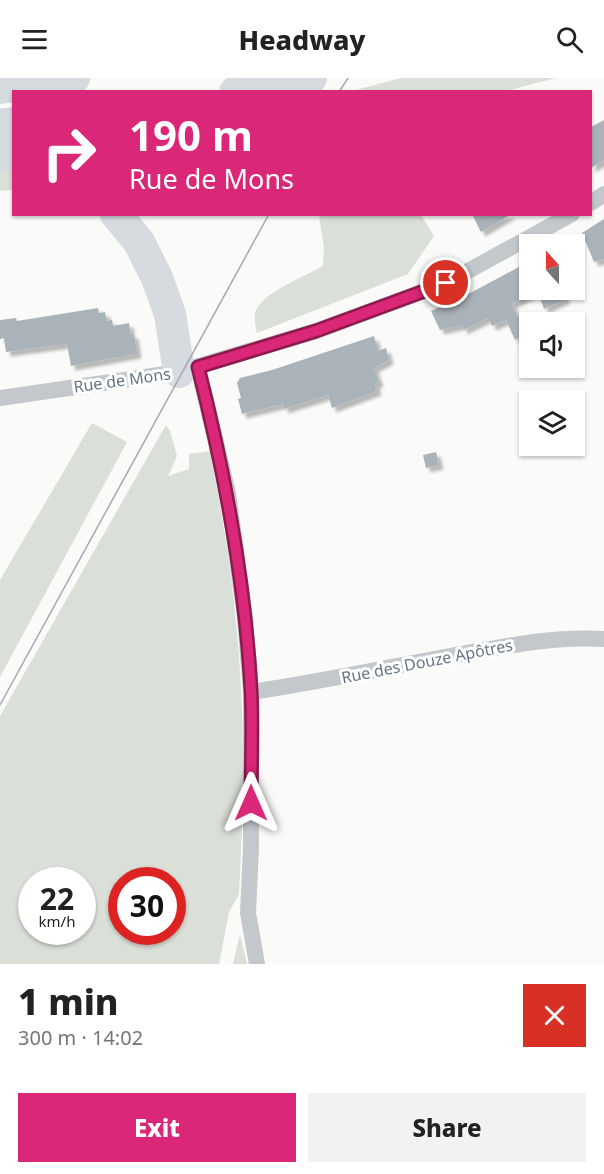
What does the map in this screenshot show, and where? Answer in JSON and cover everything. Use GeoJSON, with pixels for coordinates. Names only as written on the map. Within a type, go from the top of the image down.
{"type":"FeatureCollection","features":[{"type":"Feature","properties":{"kind":"highway"},"geometry":{"type":"LineString","coordinates":[[0,88],[74,78]]}},
{"type":"Feature","properties":{"kind":"highway"},"geometry":{"type":"LineString","coordinates":[[246,90],[311,78]]}},
{"type":"Feature","properties":{"kind":"highway"},"geometry":{"type":"LineString","coordinates":[[118,216],[140,242],[157,278],[189,370]]}},
{"type":"Feature","properties":{"kind":"highway"},"geometry":{"type":"LineString","coordinates":[[143,216],[172,274],[185,315],[189,370]]}},
{"type":"Feature","properties":{"kind":"street","name":"Rue de Mons"},"geometry":{"type":"LineString","coordinates":[[0,399],[189,370],[316,331],[446,283],[568,216]]}},
{"type":"Feature","properties":{"kind":"street"},"geometry":{"type":"LineString","coordinates":[[189,370],[228,493],[245,618],[251,692],[251,848],[248,913],[257,964]]}},
{"type":"Feature","properties":{"kind":"street","name":"Rue des Douze Apôtres"},"geometry":{"type":"LineString","coordinates":[[251,692],[327,680],[529,641],[604,639]]}},
{"type":"Feature","properties":{"kind":"shaded area"},"geometry":{"type":"Polygon","coordinates":[[[401,78],[556,78],[510,90],[356,90],[401,78]]]}},
{"type":"Feature","properties":{"kind":"shaded area"},"geometry":{"type":"Polygon","coordinates":[[[0,165],[12,167],[12,190],[0,191],[0,165]]]}},
{"type":"Feature","properties":{"kind":"shaded area"},"geometry":{"type":"Polygon","coordinates":[[[319,216],[422,216],[434,236],[408,274],[257,333],[255,314],[264,299],[323,266],[324,248],[319,216]]]}},
{"type":"Feature","properties":{"kind":"shaded area"},"geometry":{"type":"Polygon","coordinates":[[[92,423],[127,442],[0,677],[0,580],[92,423]]]}},
{"type":"Feature","properties":{"kind":"shaded area"},"geometry":{"type":"Polygon","coordinates":[[[166,425],[177,456],[168,476],[189,469],[189,454],[210,451],[230,570],[239,650],[243,730],[243,801],[239,894],[229,912],[219,964],[0,964],[0,716],[166,425]]]}},
{"type":"Feature","properties":{"kind":"shaded area"},"geometry":{"type":"Polygon","coordinates":[[[240,934],[247,964],[233,964],[240,934]]]}},
{"type":"Feature","properties":{"kind":"building"},"geometry":{"type":"Polygon","coordinates":[[[604,120],[604,160],[592,167],[592,126],[604,120]]]}},
{"type":"Feature","properties":{"kind":"building"},"geometry":{"type":"Polygon","coordinates":[[[473,216],[509,216],[481,232],[473,216]]]}},
{"type":"Feature","properties":{"kind":"building"},"geometry":{"type":"Polygon","coordinates":[[[604,219],[604,259],[594,262],[585,240],[585,234],[582,233],[604,219]]]}},
{"type":"Feature","properties":{"kind":"building"},"geometry":{"type":"Polygon","coordinates":[[[519,267],[520,300],[512,304],[519,319],[519,338],[515,340],[506,320],[492,326],[488,318],[463,330],[462,325],[440,330],[431,311],[519,267]]]}},
{"type":"Feature","properties":{"kind":"building"},"geometry":{"type":"Polygon","coordinates":[[[541,300],[564,300],[544,309],[541,300]]]}},
{"type":"Feature","properties":{"kind":"building"},"geometry":{"type":"Polygon","coordinates":[[[98,308],[99,313],[105,312],[107,321],[112,320],[113,326],[129,323],[131,335],[134,334],[137,354],[71,366],[67,344],[6,352],[4,338],[0,339],[0,320],[16,318],[17,321],[98,308]]]}},
{"type":"Feature","properties":{"kind":"building"},"geometry":{"type":"Polygon","coordinates":[[[374,336],[378,351],[386,348],[389,360],[374,368],[379,382],[375,384],[377,391],[332,408],[328,395],[284,409],[283,404],[242,414],[237,383],[240,378],[272,370],[374,336]]]}},
{"type":"Feature","properties":{"kind":"building"},"geometry":{"type":"Polygon","coordinates":[[[436,452],[439,465],[426,468],[423,455],[436,452]]]}},
{"type":"Feature","properties":{"kind":"tram line"},"geometry":{"type":"LineString","coordinates":[[340,90],[348,78]]}},
{"type":"Feature","properties":{"kind":"tram line"},"geometry":{"type":"LineString","coordinates":[[0,705],[268,216]]}},
{"type":"Feature","properties":{"kind":"route"},"geometry":{"type":"LineString","coordinates":[[251,803],[251,692],[245,618],[228,493],[198,367],[316,331],[446,283]]}}]}
